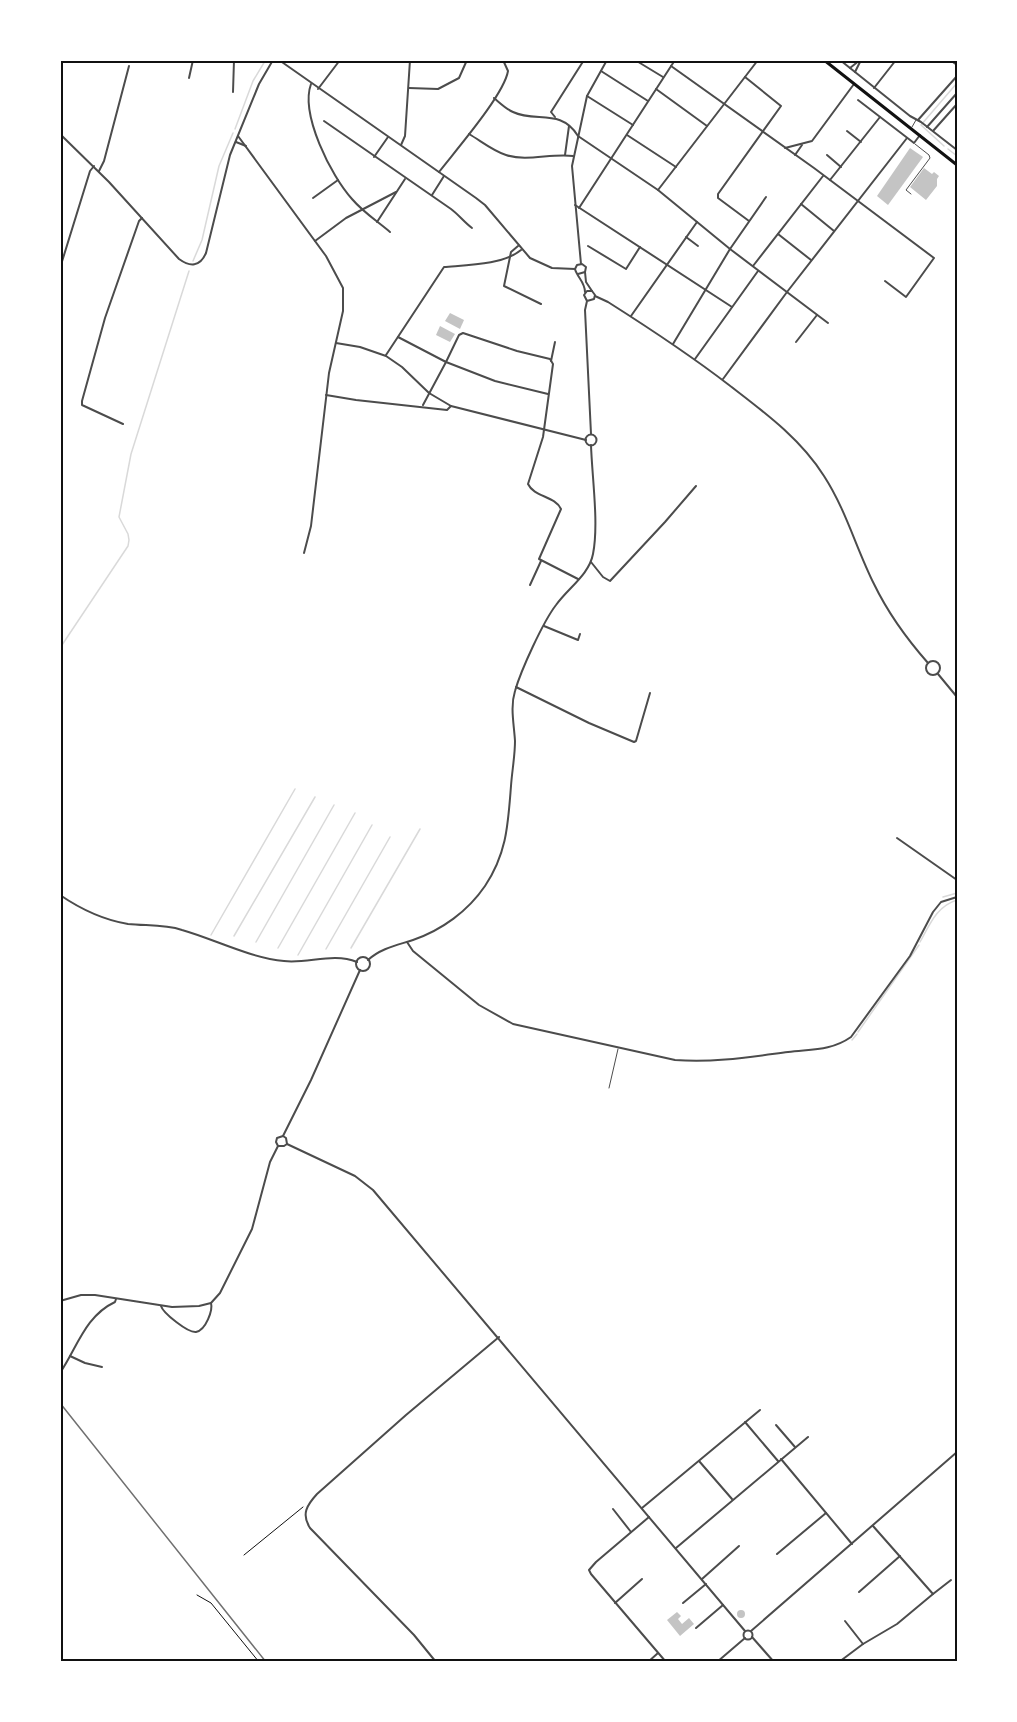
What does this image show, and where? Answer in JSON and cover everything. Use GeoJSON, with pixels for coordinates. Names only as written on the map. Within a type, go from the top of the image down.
{"type":"FeatureCollection","features":[{"type":"Feature","properties":{"kind":"main road"},"geometry":{"type":"LineString","coordinates":[[824,60],[957,165]]}},
{"type":"Feature","properties":{"kind":"street"},"geometry":{"type":"LineString","coordinates":[[189,78],[193,60]]}},
{"type":"Feature","properties":{"kind":"street"},"geometry":{"type":"LineString","coordinates":[[233,92],[234,60]]}},
{"type":"Feature","properties":{"kind":"street"},"geometry":{"type":"LineString","coordinates":[[279,60],[485,205],[530,258],[552,267],[575,269]]}},
{"type":"Feature","properties":{"kind":"street"},"geometry":{"type":"LineString","coordinates":[[318,89],[340,60]]}},
{"type":"Feature","properties":{"kind":"street"},"geometry":{"type":"LineString","coordinates":[[401,145],[405,136],[410,60]]}},
{"type":"Feature","properties":{"kind":"street"},"geometry":{"type":"LineString","coordinates":[[409,88],[438,89],[459,78],[467,60]]}},
{"type":"Feature","properties":{"kind":"street"},"geometry":{"type":"LineString","coordinates":[[439,172],[469,134],[507,78],[508,71],[503,60]]}},
{"type":"Feature","properties":{"kind":"street"},"geometry":{"type":"LineString","coordinates":[[584,60],[551,112],[555,117],[569,126],[578,136],[658,190],[730,249],[828,323]]}},
{"type":"Feature","properties":{"kind":"street"},"geometry":{"type":"LineString","coordinates":[[607,60],[587,96],[572,166],[581,264],[585,266],[586,282],[595,296],[631,316],[695,359],[787,430],[824,476],[848,522],[863,561],[886,608],[928,663]]}},
{"type":"Feature","properties":{"kind":"street"},"geometry":{"type":"LineString","coordinates":[[635,60],[664,78]]}},
{"type":"Feature","properties":{"kind":"street"},"geometry":{"type":"LineString","coordinates":[[579,208],[675,60]]}},
{"type":"Feature","properties":{"kind":"street"},"geometry":{"type":"LineString","coordinates":[[658,190],[758,60]]}},
{"type":"Feature","properties":{"kind":"street"},"geometry":{"type":"LineString","coordinates":[[840,60],[957,150]]}},
{"type":"Feature","properties":{"kind":"street"},"geometry":{"type":"LineString","coordinates":[[852,70],[860,60]]}},
{"type":"Feature","properties":{"kind":"street"},"geometry":{"type":"LineString","coordinates":[[846,78],[860,60]]}},
{"type":"Feature","properties":{"kind":"street"},"geometry":{"type":"LineString","coordinates":[[874,88],[896,60]]}},
{"type":"Feature","properties":{"kind":"street"},"geometry":{"type":"LineString","coordinates":[[950,60],[957,65]]}},
{"type":"Feature","properties":{"kind":"street"},"geometry":{"type":"LineString","coordinates":[[60,134],[99,171],[179,259],[191,265],[199,263],[206,254],[230,155],[259,84],[271,61]]}},
{"type":"Feature","properties":{"kind":"street"},"geometry":{"type":"LineString","coordinates":[[99,171],[129,66]]}},
{"type":"Feature","properties":{"kind":"street"},"geometry":{"type":"LineString","coordinates":[[671,66],[824,175],[934,258],[906,297],[885,281]]}},
{"type":"Feature","properties":{"kind":"street"},"geometry":{"type":"LineString","coordinates":[[600,71],[648,102]]}},
{"type":"Feature","properties":{"kind":"street"},"geometry":{"type":"LineString","coordinates":[[902,134],[957,76]]}},
{"type":"Feature","properties":{"kind":"street"},"geometry":{"type":"LineString","coordinates":[[745,77],[781,106],[718,194],[718,198],[749,221]]}},
{"type":"Feature","properties":{"kind":"street"},"geometry":{"type":"LineString","coordinates":[[311,84],[309,109],[320,143],[338,180],[362,209],[390,232]]}},
{"type":"Feature","properties":{"kind":"street"},"geometry":{"type":"LineString","coordinates":[[786,148],[810,143],[854,84]]}},
{"type":"Feature","properties":{"kind":"street"},"geometry":{"type":"LineString","coordinates":[[656,89],[707,126]]}},
{"type":"Feature","properties":{"kind":"street"},"geometry":{"type":"LineString","coordinates":[[926,125],[957,93]]}},
{"type":"Feature","properties":{"kind":"street"},"geometry":{"type":"LineString","coordinates":[[587,96],[633,125]]}},
{"type":"Feature","properties":{"kind":"street"},"geometry":{"type":"LineString","coordinates":[[494,98],[513,112],[525,116],[555,117]]}},
{"type":"Feature","properties":{"kind":"street"},"geometry":{"type":"LineString","coordinates":[[858,100],[914,143],[920,135]]}},
{"type":"Feature","properties":{"kind":"street"},"geometry":{"type":"LineString","coordinates":[[933,131],[957,104]]}},
{"type":"Feature","properties":{"kind":"street"},"geometry":{"type":"LineString","coordinates":[[830,180],[880,117]]}},
{"type":"Feature","properties":{"kind":"street"},"geometry":{"type":"LineString","coordinates":[[324,121],[432,195],[472,228]]}},
{"type":"Feature","properties":{"kind":"street"},"geometry":{"type":"LineString","coordinates":[[565,155],[569,126]]}},
{"type":"Feature","properties":{"kind":"street"},"geometry":{"type":"LineString","coordinates":[[847,131],[861,142]]}},
{"type":"Feature","properties":{"kind":"street"},"geometry":{"type":"LineString","coordinates":[[469,134],[508,156],[520,158],[573,156]]}},
{"type":"Feature","properties":{"kind":"street"},"geometry":{"type":"LineString","coordinates":[[627,135],[676,167]]}},
{"type":"Feature","properties":{"kind":"street"},"geometry":{"type":"LineString","coordinates":[[238,136],[332,265],[343,288],[344,302],[327,394],[311,526],[304,553]]}},
{"type":"Feature","properties":{"kind":"street"},"geometry":{"type":"LineString","coordinates":[[374,157],[388,136]]}},
{"type":"Feature","properties":{"kind":"street"},"geometry":{"type":"LineString","coordinates":[[722,380],[787,292],[907,138]]}},
{"type":"Feature","properties":{"kind":"street"},"geometry":{"type":"LineString","coordinates":[[236,141],[248,148]]}},
{"type":"Feature","properties":{"kind":"street"},"geometry":{"type":"LineString","coordinates":[[795,155],[802,145]]}},
{"type":"Feature","properties":{"kind":"street"},"geometry":{"type":"LineString","coordinates":[[827,155],[841,167]]}},
{"type":"Feature","properties":{"kind":"street"},"geometry":{"type":"LineString","coordinates":[[60,268],[90,171],[94,166]]}},
{"type":"Feature","properties":{"kind":"street"},"geometry":{"type":"LineString","coordinates":[[753,266],[824,175]]}},
{"type":"Feature","properties":{"kind":"street"},"geometry":{"type":"LineString","coordinates":[[432,195],[444,176]]}},
{"type":"Feature","properties":{"kind":"street"},"geometry":{"type":"LineString","coordinates":[[377,222],[405,178]]}},
{"type":"Feature","properties":{"kind":"street"},"geometry":{"type":"LineString","coordinates":[[314,198],[338,180]]}},
{"type":"Feature","properties":{"kind":"street"},"geometry":{"type":"LineString","coordinates":[[315,241],[346,218],[396,192]]}},
{"type":"Feature","properties":{"kind":"street"},"geometry":{"type":"LineString","coordinates":[[673,344],[730,249],[766,197]]}},
{"type":"Feature","properties":{"kind":"street"},"geometry":{"type":"LineString","coordinates":[[801,204],[835,231]]}},
{"type":"Feature","properties":{"kind":"street"},"geometry":{"type":"LineString","coordinates":[[575,205],[732,307]]}},
{"type":"Feature","properties":{"kind":"street"},"geometry":{"type":"LineString","coordinates":[[123,424],[82,405],[81,400],[105,318],[142,218]]}},
{"type":"Feature","properties":{"kind":"street"},"geometry":{"type":"LineString","coordinates":[[631,316],[697,222]]}},
{"type":"Feature","properties":{"kind":"street"},"geometry":{"type":"LineString","coordinates":[[777,234],[811,261]]}},
{"type":"Feature","properties":{"kind":"street"},"geometry":{"type":"LineString","coordinates":[[686,237],[698,246]]}},
{"type":"Feature","properties":{"kind":"street"},"geometry":{"type":"LineString","coordinates":[[518,246],[513,250],[504,286],[541,304]]}},
{"type":"Feature","properties":{"kind":"street"},"geometry":{"type":"LineString","coordinates":[[588,246],[626,269],[640,248]]}},
{"type":"Feature","properties":{"kind":"street"},"geometry":{"type":"LineString","coordinates":[[386,356],[444,267],[484,264],[512,256],[522,250]]}},
{"type":"Feature","properties":{"kind":"street"},"geometry":{"type":"LineString","coordinates":[[575,269],[581,264]]}},
{"type":"Feature","properties":{"kind":"street"},"geometry":{"type":"LineString","coordinates":[[575,269],[583,282],[584,298],[587,301],[591,434],[586,440]]}},
{"type":"Feature","properties":{"kind":"street"},"geometry":{"type":"LineString","coordinates":[[695,359],[759,270]]}},
{"type":"Feature","properties":{"kind":"street"},"geometry":{"type":"LineString","coordinates":[[578,274],[585,272]]}},
{"type":"Feature","properties":{"kind":"street"},"geometry":{"type":"LineString","coordinates":[[585,293],[592,291]]}},
{"type":"Feature","properties":{"kind":"street"},"geometry":{"type":"LineString","coordinates":[[587,301],[592,301],[595,296]]}},
{"type":"Feature","properties":{"kind":"street"},"geometry":{"type":"LineString","coordinates":[[796,342],[817,315]]}},
{"type":"Feature","properties":{"kind":"street"},"geometry":{"type":"LineString","coordinates":[[423,405],[462,333],[551,361]]}},
{"type":"Feature","properties":{"kind":"street"},"geometry":{"type":"LineString","coordinates":[[398,337],[446,362],[488,379],[549,394]]}},
{"type":"Feature","properties":{"kind":"street"},"geometry":{"type":"LineString","coordinates":[[530,585],[541,561],[539,556],[561,509],[560,506],[531,489],[528,484],[544,430],[555,342]]}},
{"type":"Feature","properties":{"kind":"street"},"geometry":{"type":"LineString","coordinates":[[336,343],[360,347],[386,356],[402,367],[429,393],[451,406],[586,440],[591,445],[595,533],[591,562],[556,605],[516,687],[512,710],[515,743],[508,825],[502,854],[483,888],[462,912],[434,930],[378,952],[368,960]]}},
{"type":"Feature","properties":{"kind":"street"},"geometry":{"type":"LineString","coordinates":[[327,394],[422,408],[447,410],[451,406]]}},
{"type":"Feature","properties":{"kind":"street"},"geometry":{"type":"LineString","coordinates":[[591,434],[596,436],[597,440],[591,445]]}},
{"type":"Feature","properties":{"kind":"street"},"geometry":{"type":"LineString","coordinates":[[591,562],[607,581],[610,580],[696,486]]}},
{"type":"Feature","properties":{"kind":"street"},"geometry":{"type":"LineString","coordinates":[[541,561],[578,580]]}},
{"type":"Feature","properties":{"kind":"street"},"geometry":{"type":"LineString","coordinates":[[544,626],[578,640],[580,634]]}},
{"type":"Feature","properties":{"kind":"street"},"geometry":{"type":"LineString","coordinates":[[933,661],[938,663],[940,669],[938,674],[932,676],[928,674],[925,669],[928,663],[933,661]]}},
{"type":"Feature","properties":{"kind":"street"},"geometry":{"type":"LineString","coordinates":[[938,674],[957,697]]}},
{"type":"Feature","properties":{"kind":"street"},"geometry":{"type":"LineString","coordinates":[[516,687],[634,742],[650,693]]}},
{"type":"Feature","properties":{"kind":"street"},"geometry":{"type":"LineString","coordinates":[[897,838],[957,880]]}},
{"type":"Feature","properties":{"kind":"street"},"geometry":{"type":"LineString","coordinates":[[60,895],[88,911],[116,921],[183,930],[223,945],[283,961],[343,958],[357,962]]}},
{"type":"Feature","properties":{"kind":"street"},"geometry":{"type":"LineString","coordinates":[[407,942],[413,951],[479,1005],[513,1024],[675,1060],[700,1062],[821,1049],[842,1043],[851,1037],[910,956],[933,912],[941,902],[957,897]]}},
{"type":"Feature","properties":{"kind":"street"},"geometry":{"type":"LineString","coordinates":[[357,962],[362,958],[368,960]]}},
{"type":"Feature","properties":{"kind":"street"},"geometry":{"type":"LineString","coordinates":[[360,970],[365,971],[369,968],[368,960]]}},
{"type":"Feature","properties":{"kind":"street"},"geometry":{"type":"LineString","coordinates":[[60,1300],[81,1295],[161,1306],[189,1307],[211,1303],[220,1293],[252,1229],[270,1162],[278,1146],[277,1138],[283,1136],[311,1080],[360,970],[357,962]]}},
{"type":"Feature","properties":{"kind":"street"},"geometry":{"type":"LineString","coordinates":[[283,1136],[286,1138],[286,1144]]}},
{"type":"Feature","properties":{"kind":"street"},"geometry":{"type":"LineString","coordinates":[[278,1146],[286,1144],[355,1176],[373,1190],[746,1631],[751,1631],[957,1452]]}},
{"type":"Feature","properties":{"kind":"street"},"geometry":{"type":"LineString","coordinates":[[60,1373],[89,1322],[116,1299]]}},
{"type":"Feature","properties":{"kind":"street"},"geometry":{"type":"LineString","coordinates":[[161,1306],[163,1311],[175,1321],[197,1332],[210,1314],[211,1303]]}},
{"type":"Feature","properties":{"kind":"street"},"geometry":{"type":"LineString","coordinates":[[436,1662],[414,1635],[309,1528],[305,1516],[308,1505],[406,1415],[499,1337]]}},
{"type":"Feature","properties":{"kind":"street"},"geometry":{"type":"LineString","coordinates":[[70,1356],[102,1367]]}},
{"type":"Feature","properties":{"kind":"street"},"geometry":{"type":"LineString","coordinates":[[642,1508],[760,1410]]}},
{"type":"Feature","properties":{"kind":"street"},"geometry":{"type":"LineString","coordinates":[[745,1422],[852,1544]]}},
{"type":"Feature","properties":{"kind":"street"},"geometry":{"type":"LineString","coordinates":[[776,1425],[795,1447]]}},
{"type":"Feature","properties":{"kind":"street"},"geometry":{"type":"LineString","coordinates":[[676,1548],[808,1437]]}},
{"type":"Feature","properties":{"kind":"street"},"geometry":{"type":"LineString","coordinates":[[699,1461],[732,1499]]}},
{"type":"Feature","properties":{"kind":"street"},"geometry":{"type":"LineString","coordinates":[[613,1509],[632,1532]]}},
{"type":"Feature","properties":{"kind":"street"},"geometry":{"type":"LineString","coordinates":[[777,1554],[826,1513]]}},
{"type":"Feature","properties":{"kind":"street"},"geometry":{"type":"LineString","coordinates":[[649,1517],[589,1570],[666,1662]]}},
{"type":"Feature","properties":{"kind":"street"},"geometry":{"type":"LineString","coordinates":[[873,1526],[933,1594]]}},
{"type":"Feature","properties":{"kind":"street"},"geometry":{"type":"LineString","coordinates":[[702,1579],[739,1546]]}},
{"type":"Feature","properties":{"kind":"street"},"geometry":{"type":"LineString","coordinates":[[859,1592],[900,1556]]}},
{"type":"Feature","properties":{"kind":"street"},"geometry":{"type":"LineString","coordinates":[[615,1603],[642,1579]]}},
{"type":"Feature","properties":{"kind":"street"},"geometry":{"type":"LineString","coordinates":[[839,1662],[863,1644],[897,1624],[951,1580]]}},
{"type":"Feature","properties":{"kind":"street"},"geometry":{"type":"LineString","coordinates":[[683,1603],[706,1584]]}},
{"type":"Feature","properties":{"kind":"street"},"geometry":{"type":"LineString","coordinates":[[696,1628],[723,1605]]}},
{"type":"Feature","properties":{"kind":"street"},"geometry":{"type":"LineString","coordinates":[[845,1621],[863,1644]]}},
{"type":"Feature","properties":{"kind":"street"},"geometry":{"type":"LineString","coordinates":[[745,1638],[743,1634],[746,1631]]}},
{"type":"Feature","properties":{"kind":"street"},"geometry":{"type":"LineString","coordinates":[[751,1631],[752,1637],[774,1662]]}},
{"type":"Feature","properties":{"kind":"street"},"geometry":{"type":"LineString","coordinates":[[717,1662],[745,1638],[748,1640],[752,1637]]}},
{"type":"Feature","properties":{"kind":"street"},"geometry":{"type":"LineString","coordinates":[[648,1662],[658,1653]]}},
{"type":"Feature","properties":{"kind":"lane"},"geometry":{"type":"LineString","coordinates":[[911,194],[906,190],[930,158],[914,143]]}},
{"type":"Feature","properties":{"kind":"lane"},"geometry":{"type":"LineString","coordinates":[[609,1088],[619,1047]]}},
{"type":"Feature","properties":{"kind":"path"},"geometry":{"type":"LineString","coordinates":[[244,1555],[298,1510],[308,1505]]}},
{"type":"Feature","properties":{"kind":"path"},"geometry":{"type":"LineString","coordinates":[[197,1595],[211,1603],[259,1662]]}},
{"type":"Feature","properties":{"kind":"building"},"geometry":{"type":"Polygon","coordinates":[[[910,148],[923,157],[888,205],[877,196],[910,148]]]}},
{"type":"Feature","properties":{"kind":"building"},"geometry":{"type":"Polygon","coordinates":[[[924,168],[939,176],[937,186],[926,200],[910,187],[924,168]]]}},
{"type":"Feature","properties":{"kind":"building"},"geometry":{"type":"Polygon","coordinates":[[[450,313],[464,320],[460,329],[445,321],[450,313]]]}},
{"type":"Feature","properties":{"kind":"building"},"geometry":{"type":"Polygon","coordinates":[[[440,326],[455,334],[450,342],[436,335],[440,326]]]}},
{"type":"Feature","properties":{"kind":"building"},"geometry":{"type":"Polygon","coordinates":[[[741,1610],[745,1614],[741,1618],[737,1614],[741,1610]]]}},
{"type":"Feature","properties":{"kind":"building"},"geometry":{"type":"Polygon","coordinates":[[[677,1612],[681,1616],[678,1619],[682,1624],[689,1618],[694,1624],[680,1636],[667,1620],[677,1612]]]}},
{"type":"Feature","properties":{"kind":"waterway"},"geometry":{"type":"LineString","coordinates":[[235,129],[253,81],[265,61]]}},
{"type":"Feature","properties":{"kind":"waterway"},"geometry":{"type":"LineString","coordinates":[[944,146],[921,125],[957,83]]}},
{"type":"Feature","properties":{"kind":"waterway"},"geometry":{"type":"LineString","coordinates":[[193,261],[202,240],[219,166],[233,133]]}},
{"type":"Feature","properties":{"kind":"waterway"},"geometry":{"type":"LineString","coordinates":[[948,149],[957,156]]}},
{"type":"Feature","properties":{"kind":"waterway"},"geometry":{"type":"LineString","coordinates":[[60,648],[128,546],[128,534],[119,517],[131,454],[189,271]]}},
{"type":"Feature","properties":{"kind":"waterway"},"geometry":{"type":"LineString","coordinates":[[211,935],[295,789]]}},
{"type":"Feature","properties":{"kind":"waterway"},"geometry":{"type":"LineString","coordinates":[[234,936],[315,797]]}},
{"type":"Feature","properties":{"kind":"waterway"},"geometry":{"type":"LineString","coordinates":[[256,942],[334,805]]}},
{"type":"Feature","properties":{"kind":"waterway"},"geometry":{"type":"LineString","coordinates":[[278,948],[355,813]]}},
{"type":"Feature","properties":{"kind":"waterway"},"geometry":{"type":"LineString","coordinates":[[298,955],[372,825]]}},
{"type":"Feature","properties":{"kind":"waterway"},"geometry":{"type":"LineString","coordinates":[[351,948],[420,829]]}},
{"type":"Feature","properties":{"kind":"waterway"},"geometry":{"type":"LineString","coordinates":[[326,949],[390,837]]}},
{"type":"Feature","properties":{"kind":"waterway"},"geometry":{"type":"LineString","coordinates":[[943,897],[957,893]]}},
{"type":"Feature","properties":{"kind":"waterway"},"geometry":{"type":"LineString","coordinates":[[920,942],[939,911],[957,900]]}},
{"type":"Feature","properties":{"kind":"waterway"},"geometry":{"type":"LineString","coordinates":[[858,1032],[919,945]]}},
{"type":"Feature","properties":{"kind":"waterway"},"geometry":{"type":"LineString","coordinates":[[852,1040],[857,1034]]}},
{"type":"Feature","properties":{"kind":"railway"},"geometry":{"type":"LineString","coordinates":[[60,1403],[266,1662]]}}]}
